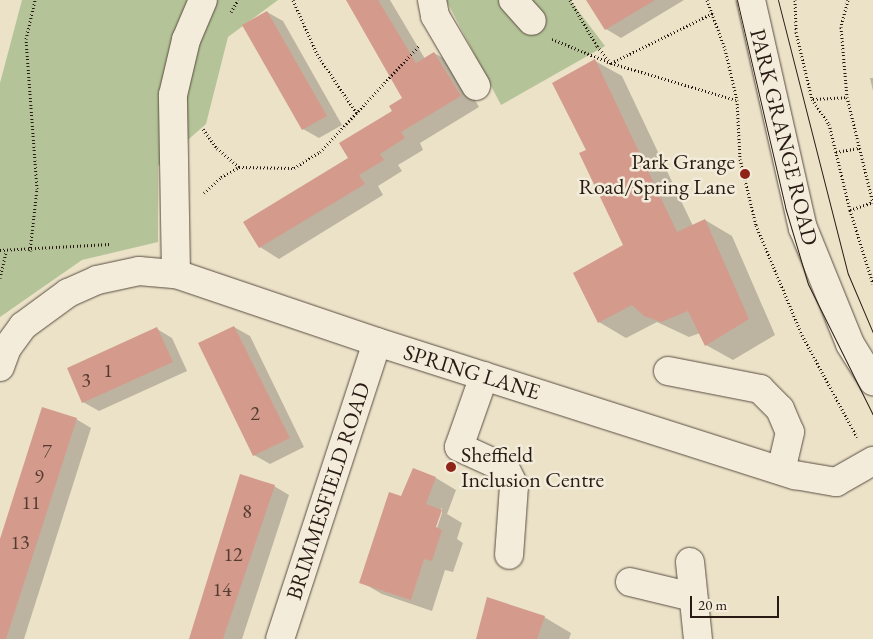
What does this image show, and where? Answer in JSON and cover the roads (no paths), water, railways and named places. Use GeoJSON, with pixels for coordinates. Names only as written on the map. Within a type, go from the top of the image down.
{"type":"FeatureCollection","features":[{"type":"Feature","properties":{"kind":"street"},"geometry":{"type":"LineString","coordinates":[[176,274],[173,96],[186,40],[203,0]]}},
{"type":"Feature","properties":{"kind":"street"},"geometry":{"type":"LineString","coordinates":[[432,0],[441,26],[476,86]]}},
{"type":"Feature","properties":{"kind":"street"},"geometry":{"type":"LineString","coordinates":[[513,0],[532,20]]}},
{"type":"Feature","properties":{"kind":"street","name":"PARK GRANGE ROAD"},"geometry":{"type":"LineString","coordinates":[[751,0],[803,228],[850,344],[873,382]]}},
{"type":"Feature","properties":{"kind":"street","name":"SPRING LANE"},"geometry":{"type":"LineString","coordinates":[[0,367],[7,348],[23,326],[68,293],[97,280],[139,271],[176,274],[377,342],[781,470],[836,482],[873,461]]}},
{"type":"Feature","properties":{"kind":"street","name":"BRIMMESFIELD ROAD"},"geometry":{"type":"LineString","coordinates":[[280,639],[377,342]]}},
{"type":"Feature","properties":{"kind":"street"},"geometry":{"type":"LineString","coordinates":[[668,371],[760,389],[780,409],[790,432],[781,470]]}},
{"type":"Feature","properties":{"kind":"street"},"geometry":{"type":"LineString","coordinates":[[484,376],[459,447],[505,468],[514,486],[509,555]]}},
{"type":"Feature","properties":{"kind":"street"},"geometry":{"type":"LineString","coordinates":[[690,562],[698,639]]}},
{"type":"Feature","properties":{"kind":"street"},"geometry":{"type":"LineString","coordinates":[[630,582],[693,597]]}},
{"type":"Feature","properties":{"kind":"tram line"},"geometry":{"type":"LineString","coordinates":[[737,0],[785,207],[808,284],[873,415]]}},
{"type":"Feature","properties":{"kind":"tram line"},"geometry":{"type":"LineString","coordinates":[[778,0],[848,274],[873,333]]}},
{"type":"Feature","properties":{"kind":"place","name":"Park Grange Road/Spring Lane"},"geometry":{"type":"Point","coordinates":[745,174]}},
{"type":"Feature","properties":{"kind":"place","name":"Sheffield Inclusion Centre"},"geometry":{"type":"Point","coordinates":[451,467]}}]}
